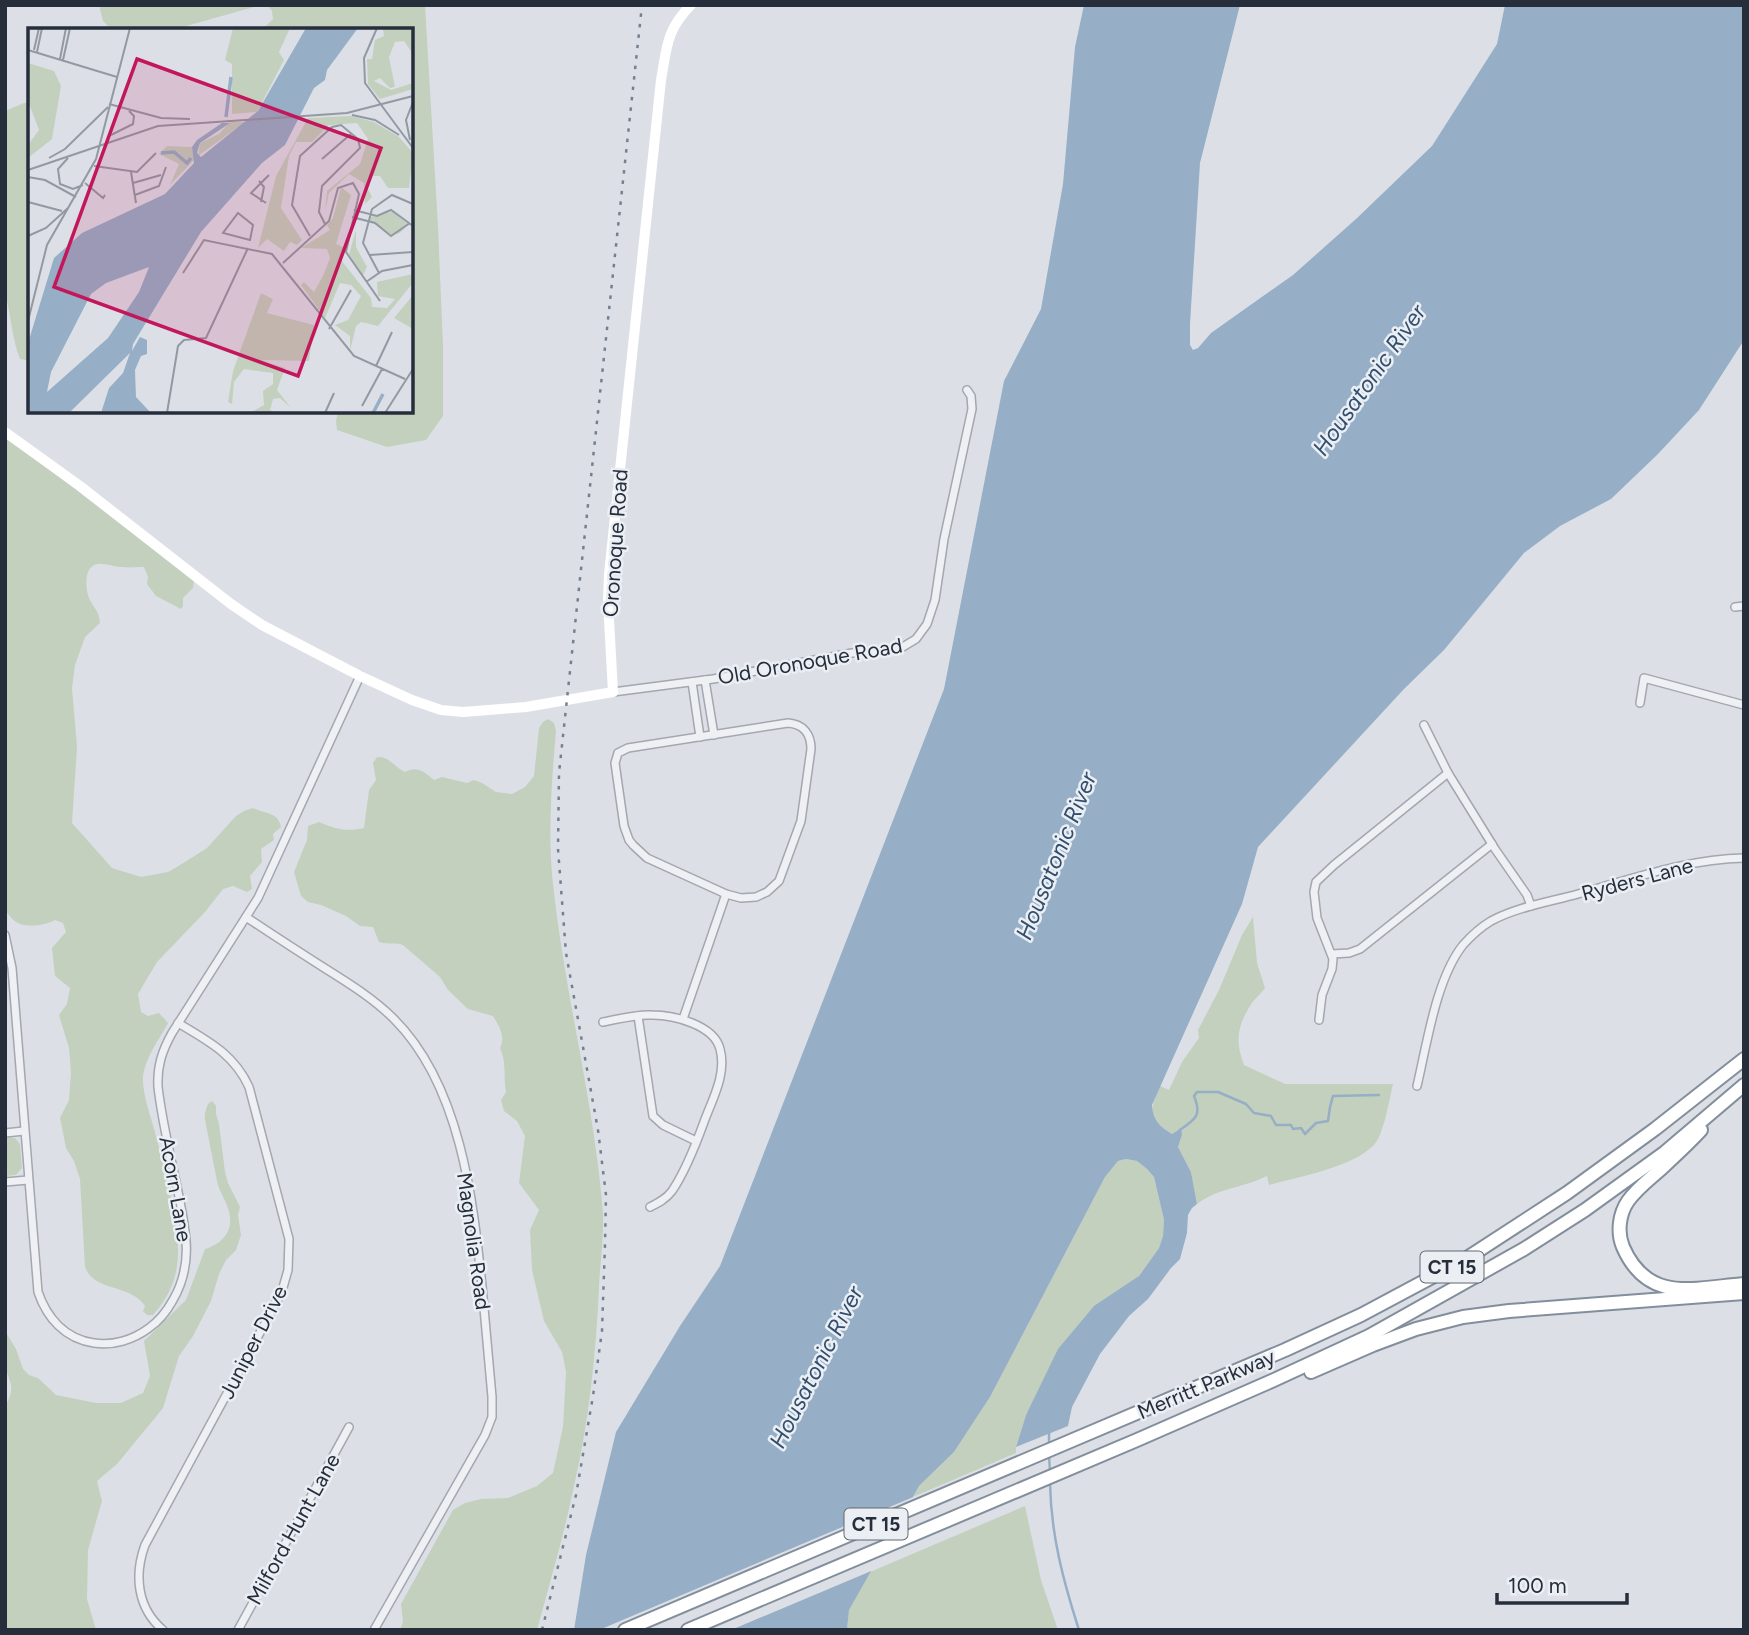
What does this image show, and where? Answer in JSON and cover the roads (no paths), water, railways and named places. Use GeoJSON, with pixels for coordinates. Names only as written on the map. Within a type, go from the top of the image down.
{"type":"FeatureCollection","features":[{"type":"Feature","properties":{"kind":"highway","name":"Merritt Parkway"},"geometry":{"type":"LineString","coordinates":[[625,1630],[1128,1418],[1361,1315],[1464,1260],[1578,1185],[1744,1059]]}},
{"type":"Feature","properties":{"kind":"highway","name":"Merritt Parkway"},"geometry":{"type":"LineString","coordinates":[[688,1630],[1122,1446],[1369,1336],[1524,1249],[1585,1210],[1664,1153],[1744,1086]]}},
{"type":"Feature","properties":{"kind":"highway"},"geometry":{"type":"LineString","coordinates":[[1744,1086],[1627,1202],[1619,1234],[1631,1262],[1645,1278],[1656,1285],[1681,1289],[1744,1284]]}},
{"type":"Feature","properties":{"kind":"highway"},"geometry":{"type":"LineString","coordinates":[[1274,1380],[1304,1375],[1416,1329],[1462,1317],[1744,1293]]}},
{"type":"Feature","properties":{"kind":"street","name":"Oronoque Road"},"geometry":{"type":"LineString","coordinates":[[613,692],[608,610],[609,574],[660,94],[672,29],[691,5]]}},
{"type":"Feature","properties":{"kind":"street","name":"Old Oronoque Road"},"geometry":{"type":"LineString","coordinates":[[613,692],[901,648],[916,639],[927,624],[934,600],[972,409],[971,396],[967,390]]}},
{"type":"Feature","properties":{"kind":"street"},"geometry":{"type":"LineString","coordinates":[[5,432],[262,625],[412,700],[448,712],[474,712],[517,708],[613,692]]}},
{"type":"Feature","properties":{"kind":"street"},"geometry":{"type":"LineString","coordinates":[[1735,607],[1744,606]]}},
{"type":"Feature","properties":{"kind":"street","name":"Acorn Lane"},"geometry":{"type":"LineString","coordinates":[[5,935],[12,968],[38,1292],[47,1314],[55,1324],[75,1337],[100,1344],[124,1341],[136,1336],[164,1314],[176,1295],[186,1265],[185,1228],[158,1087],[161,1054],[262,888],[360,676]]}},
{"type":"Feature","properties":{"kind":"street"},"geometry":{"type":"LineString","coordinates":[[1640,702],[1644,678],[1744,705]]}},
{"type":"Feature","properties":{"kind":"street"},"geometry":{"type":"LineString","coordinates":[[705,680],[714,735]]}},
{"type":"Feature","properties":{"kind":"street"},"geometry":{"type":"LineString","coordinates":[[692,682],[700,737]]}},
{"type":"Feature","properties":{"kind":"street"},"geometry":{"type":"LineString","coordinates":[[792,723],[805,729],[810,736],[801,821],[779,881],[767,892],[756,897],[741,898],[726,894],[642,855],[629,840],[624,826],[615,762],[618,753],[628,748],[714,735],[792,723]]}},
{"type":"Feature","properties":{"kind":"street"},"geometry":{"type":"LineString","coordinates":[[1424,725],[1448,773],[1527,895],[1531,906]]}},
{"type":"Feature","properties":{"kind":"street"},"geometry":{"type":"LineString","coordinates":[[1319,1020],[1322,995],[1332,969],[1332,954],[1317,918],[1314,892],[1316,882],[1448,773]]}},
{"type":"Feature","properties":{"kind":"street"},"geometry":{"type":"LineString","coordinates":[[1332,954],[1360,950],[1492,844]]}},
{"type":"Feature","properties":{"kind":"street","name":"Ryders Lane"},"geometry":{"type":"LineString","coordinates":[[1417,1086],[1440,991],[1453,961],[1473,934],[1491,921],[1531,906],[1702,861],[1744,858]]}},
{"type":"Feature","properties":{"kind":"street"},"geometry":{"type":"LineString","coordinates":[[683,1019],[726,894]]}},
{"type":"Feature","properties":{"kind":"street","name":"Magnolia Road"},"geometry":{"type":"LineString","coordinates":[[246,917],[365,995],[406,1032],[423,1057],[442,1095],[456,1134],[471,1197],[492,1417],[485,1436],[374,1630]]}},
{"type":"Feature","properties":{"kind":"street"},"geometry":{"type":"LineString","coordinates":[[603,1022],[651,1015],[683,1019],[710,1034],[720,1049],[721,1071],[718,1085],[696,1141],[672,1191],[666,1198],[650,1207]]}},
{"type":"Feature","properties":{"kind":"street"},"geometry":{"type":"LineString","coordinates":[[638,1016],[653,1116],[663,1125],[696,1141]]}},
{"type":"Feature","properties":{"kind":"street","name":"Juniper Drive"},"geometry":{"type":"LineString","coordinates":[[163,1630],[152,1618],[141,1597],[138,1577],[145,1545],[276,1303],[290,1260],[287,1227],[249,1087],[229,1057],[178,1023]]}},
{"type":"Feature","properties":{"kind":"street"},"geometry":{"type":"LineString","coordinates":[[5,1133],[24,1131]]}},
{"type":"Feature","properties":{"kind":"street"},"geometry":{"type":"LineString","coordinates":[[5,1182],[28,1180]]}},
{"type":"Feature","properties":{"kind":"street","name":"Milford Hunt Lane"},"geometry":{"type":"LineString","coordinates":[[238,1630],[349,1427]]}},
{"type":"Feature","properties":{"kind":"water","name":"Housatonic River"},"geometry":{"type":"Polygon","coordinates":[[[1084,5],[1240,5],[1200,163],[1190,324],[1190,345],[1193,350],[1211,333],[1293,275],[1432,146],[1497,44],[1505,5],[1744,5],[1744,340],[1699,410],[1658,454],[1611,499],[1560,526],[1524,553],[1444,650],[1404,689],[1258,847],[1242,904],[1152,1105],[1155,1119],[1164,1128],[1172,1134],[1181,1128],[1178,1147],[1191,1172],[1197,1204],[1188,1215],[1187,1233],[1180,1259],[1148,1299],[1129,1316],[1100,1354],[1072,1407],[1068,1426],[1016,1447],[1026,1415],[1058,1349],[1094,1306],[1139,1276],[1159,1248],[1164,1220],[1154,1177],[1137,1161],[1118,1161],[1105,1177],[990,1397],[954,1452],[919,1486],[849,1610],[847,1630],[574,1630],[586,1555],[616,1432],[720,1266],[944,689],[1004,381],[1041,309],[1063,184],[1075,47],[1084,5]]]}},
{"type":"Feature","properties":{"kind":"waterway"},"geometry":{"type":"LineString","coordinates":[[1180,1130],[1196,1116],[1194,1096],[1197,1092],[1218,1092],[1246,1104],[1254,1113],[1271,1116],[1276,1125],[1301,1128],[1305,1134],[1316,1123],[1328,1121],[1333,1096],[1379,1095]]}},
{"type":"Feature","properties":{"kind":"waterway"},"geometry":{"type":"LineString","coordinates":[[1049,1430],[1049,1445]]}},
{"type":"Feature","properties":{"kind":"waterway"},"geometry":{"type":"LineString","coordinates":[[1049,1455],[1050,1473]]}},
{"type":"Feature","properties":{"kind":"waterway"},"geometry":{"type":"LineString","coordinates":[[1050,1483],[1059,1557],[1079,1630]]}},
{"type":"Feature","properties":{"kind":"railway"},"geometry":{"type":"LineString","coordinates":[[542,1630],[576,1495],[602,1331],[606,1195],[598,1130],[566,953],[558,849],[559,773],[642,5]]}}]}
